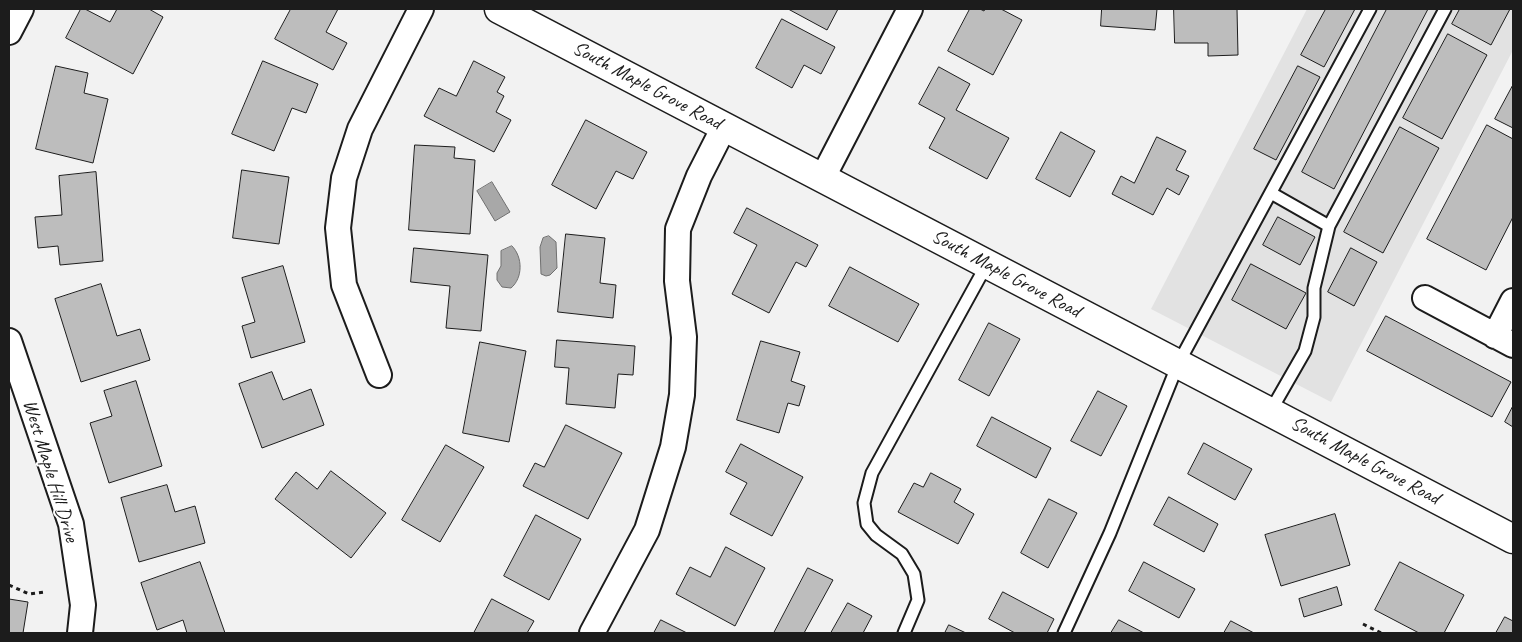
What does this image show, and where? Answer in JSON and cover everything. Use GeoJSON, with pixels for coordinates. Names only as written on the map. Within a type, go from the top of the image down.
{"type":"FeatureCollection","features":[{"type":"Feature","properties":{"kind":"main road","name":"South Maple Grove Road"},"geometry":{"type":"LineString","coordinates":[[499,9],[1513,539]]}},
{"type":"Feature","properties":{"kind":"street"},"geometry":{"type":"LineString","coordinates":[[9,32],[21,9]]}},
{"type":"Feature","properties":{"kind":"street"},"geometry":{"type":"LineString","coordinates":[[379,375],[344,285],[338,228],[344,178],[360,129],[421,9]]}},
{"type":"Feature","properties":{"kind":"street"},"geometry":{"type":"LineString","coordinates":[[823,177],[910,9]]}},
{"type":"Feature","properties":{"kind":"street"},"geometry":{"type":"LineString","coordinates":[[592,633],[647,530],[672,447],[682,394],[684,337],[677,281],[678,229],[699,176],[724,127]]}},
{"type":"Feature","properties":{"kind":"street"},"geometry":{"type":"LineString","coordinates":[[1424,298],[1504,340],[1513,301]]}},
{"type":"Feature","properties":{"kind":"street","name":"West Maple Hill Drive"},"geometry":{"type":"LineString","coordinates":[[9,342],[14,371],[71,524],[83,605],[80,633]]}},
{"type":"Feature","properties":{"kind":"lane"},"geometry":{"type":"LineString","coordinates":[[1064,633],[1110,533],[1178,364],[1370,9]]}},
{"type":"Feature","properties":{"kind":"lane"},"geometry":{"type":"LineString","coordinates":[[1270,412],[1304,351],[1314,317],[1314,288],[1329,226],[1445,9]]}},
{"type":"Feature","properties":{"kind":"lane"},"geometry":{"type":"LineString","coordinates":[[1271,193],[1329,226]]}},
{"type":"Feature","properties":{"kind":"lane"},"geometry":{"type":"LineString","coordinates":[[904,633],[918,600],[914,574],[902,554],[876,536],[867,524],[864,503],[872,473],[987,264]]}},
{"type":"Feature","properties":{"kind":"path"},"geometry":{"type":"LineString","coordinates":[[9,585],[29,594],[44,592]]}},
{"type":"Feature","properties":{"kind":"path"},"geometry":{"type":"LineString","coordinates":[[1363,624],[1381,633]]}},
{"type":"Feature","properties":{"kind":"shaded area"},"geometry":{"type":"Polygon","coordinates":[[[1307,9],[1513,9],[1513,50],[1331,402],[1151,309],[1307,9]]]}},
{"type":"Feature","properties":{"kind":"shaded area"},"geometry":{"type":"Polygon","coordinates":[[[492,182],[510,212],[495,221],[477,191],[492,182]]]}},
{"type":"Feature","properties":{"kind":"shaded area"},"geometry":{"type":"Polygon","coordinates":[[[549,236],[556,242],[557,268],[550,275],[546,276],[541,274],[540,247],[543,238],[549,236]]]}},
{"type":"Feature","properties":{"kind":"shaded area"},"geometry":{"type":"Polygon","coordinates":[[[512,246],[520,261],[518,279],[511,288],[502,287],[497,280],[497,273],[501,266],[501,251],[512,246]]]}},
{"type":"Feature","properties":{"kind":"building"},"geometry":{"type":"Polygon","coordinates":[[[81,9],[85,9],[110,22],[117,9],[149,9],[163,17],[133,74],[66,38],[81,9]]]}},
{"type":"Feature","properties":{"kind":"building"},"geometry":{"type":"Polygon","coordinates":[[[291,9],[338,9],[326,32],[347,43],[333,70],[275,39],[291,9]]]}},
{"type":"Feature","properties":{"kind":"building"},"geometry":{"type":"Polygon","coordinates":[[[791,9],[838,9],[827,30],[791,9]]]}},
{"type":"Feature","properties":{"kind":"building"},"geometry":{"type":"Polygon","coordinates":[[[970,9],[984,11],[985,9],[1001,9],[1022,20],[993,75],[948,51],[970,9]]]}},
{"type":"Feature","properties":{"kind":"building"},"geometry":{"type":"Polygon","coordinates":[[[1102,9],[1157,9],[1155,30],[1101,26],[1102,9]]]}},
{"type":"Feature","properties":{"kind":"building"},"geometry":{"type":"Polygon","coordinates":[[[1174,9],[1237,9],[1238,55],[1208,56],[1208,43],[1175,43],[1174,9]]]}},
{"type":"Feature","properties":{"kind":"building"},"geometry":{"type":"Polygon","coordinates":[[[1326,9],[1355,9],[1324,67],[1301,55],[1326,9]]]}},
{"type":"Feature","properties":{"kind":"building"},"geometry":{"type":"Polygon","coordinates":[[[1387,9],[1428,9],[1334,189],[1302,172],[1387,9]]]}},
{"type":"Feature","properties":{"kind":"building"},"geometry":{"type":"Polygon","coordinates":[[[1460,9],[1510,9],[1491,45],[1452,24],[1460,9]]]}},
{"type":"Feature","properties":{"kind":"building"},"geometry":{"type":"Polygon","coordinates":[[[782,19],[835,47],[821,74],[804,65],[792,88],[756,68],[782,19]]]}},
{"type":"Feature","properties":{"kind":"building"},"geometry":{"type":"Polygon","coordinates":[[[1448,34],[1487,55],[1442,139],[1403,118],[1448,34]]]}},
{"type":"Feature","properties":{"kind":"building"},"geometry":{"type":"Polygon","coordinates":[[[263,61],[318,84],[306,113],[292,108],[274,151],[232,134],[263,61]]]}},
{"type":"Feature","properties":{"kind":"building"},"geometry":{"type":"Polygon","coordinates":[[[474,61],[505,77],[497,92],[504,96],[496,112],[511,120],[494,152],[424,116],[439,88],[456,96],[474,61]]]}},
{"type":"Feature","properties":{"kind":"building"},"geometry":{"type":"Polygon","coordinates":[[[56,66],[88,73],[84,93],[108,99],[93,163],[36,149],[56,66]]]}},
{"type":"Feature","properties":{"kind":"building"},"geometry":{"type":"Polygon","coordinates":[[[1298,66],[1320,77],[1276,160],[1254,149],[1298,66]]]}},
{"type":"Feature","properties":{"kind":"building"},"geometry":{"type":"Polygon","coordinates":[[[939,67],[970,84],[956,110],[1009,138],[987,179],[929,148],[945,118],[919,104],[939,67]]]}},
{"type":"Feature","properties":{"kind":"building"},"geometry":{"type":"Polygon","coordinates":[[[1513,85],[1513,128],[1495,119],[1513,85]]]}},
{"type":"Feature","properties":{"kind":"building"},"geometry":{"type":"Polygon","coordinates":[[[586,120],[647,152],[633,179],[616,171],[596,209],[552,185],[586,120]]]}},
{"type":"Feature","properties":{"kind":"building"},"geometry":{"type":"Polygon","coordinates":[[[1487,125],[1513,139],[1513,217],[1486,270],[1427,239],[1487,125]]]}},
{"type":"Feature","properties":{"kind":"building"},"geometry":{"type":"Polygon","coordinates":[[[1400,127],[1439,148],[1383,253],[1344,232],[1400,127]]]}},
{"type":"Feature","properties":{"kind":"building"},"geometry":{"type":"Polygon","coordinates":[[[1061,132],[1095,151],[1070,197],[1036,179],[1061,132]]]}},
{"type":"Feature","properties":{"kind":"building"},"geometry":{"type":"Polygon","coordinates":[[[1157,137],[1186,151],[1176,170],[1189,176],[1179,195],[1167,188],[1153,215],[1112,194],[1121,176],[1134,183],[1157,137]]]}},
{"type":"Feature","properties":{"kind":"building"},"geometry":{"type":"Polygon","coordinates":[[[415,145],[455,147],[454,158],[475,160],[470,234],[409,230],[415,145]]]}},
{"type":"Feature","properties":{"kind":"building"},"geometry":{"type":"Polygon","coordinates":[[[242,170],[289,177],[279,244],[233,238],[242,170]]]}},
{"type":"Feature","properties":{"kind":"building"},"geometry":{"type":"Polygon","coordinates":[[[96,172],[103,261],[60,265],[58,246],[38,248],[35,217],[62,215],[59,176],[96,172]]]}},
{"type":"Feature","properties":{"kind":"building"},"geometry":{"type":"Polygon","coordinates":[[[747,208],[818,245],[806,267],[796,262],[769,313],[732,294],[757,245],[734,233],[747,208]]]}},
{"type":"Feature","properties":{"kind":"building"},"geometry":{"type":"Polygon","coordinates":[[[1278,217],[1315,237],[1300,265],[1263,245],[1278,217]]]}},
{"type":"Feature","properties":{"kind":"building"},"geometry":{"type":"Polygon","coordinates":[[[566,234],[605,238],[600,283],[616,285],[613,318],[558,312],[566,234]]]}},
{"type":"Feature","properties":{"kind":"building"},"geometry":{"type":"Polygon","coordinates":[[[414,248],[488,255],[481,331],[446,328],[450,286],[411,282],[414,248]]]}},
{"type":"Feature","properties":{"kind":"building"},"geometry":{"type":"Polygon","coordinates":[[[1351,248],[1377,262],[1354,306],[1328,292],[1351,248]]]}},
{"type":"Feature","properties":{"kind":"building"},"geometry":{"type":"Polygon","coordinates":[[[1251,264],[1306,293],[1286,329],[1232,300],[1251,264]]]}},
{"type":"Feature","properties":{"kind":"building"},"geometry":{"type":"Polygon","coordinates":[[[283,266],[305,342],[251,358],[242,326],[255,322],[242,278],[283,266]]]}},
{"type":"Feature","properties":{"kind":"building"},"geometry":{"type":"Polygon","coordinates":[[[850,267],[919,304],[898,342],[829,306],[850,267]]]}},
{"type":"Feature","properties":{"kind":"building"},"geometry":{"type":"Polygon","coordinates":[[[101,284],[117,336],[140,329],[150,360],[81,382],[55,299],[101,284]]]}},
{"type":"Feature","properties":{"kind":"building"},"geometry":{"type":"Polygon","coordinates":[[[1386,316],[1511,382],[1492,417],[1367,351],[1386,316]]]}},
{"type":"Feature","properties":{"kind":"building"},"geometry":{"type":"Polygon","coordinates":[[[989,323],[1020,339],[989,396],[959,380],[989,323]]]}},
{"type":"Feature","properties":{"kind":"building"},"geometry":{"type":"Polygon","coordinates":[[[557,340],[635,346],[633,375],[618,374],[615,408],[566,404],[569,368],[555,367],[557,340]]]}},
{"type":"Feature","properties":{"kind":"building"},"geometry":{"type":"Polygon","coordinates":[[[761,341],[800,352],[791,381],[805,386],[799,406],[788,403],[779,433],[737,420],[761,341]]]}},
{"type":"Feature","properties":{"kind":"building"},"geometry":{"type":"Polygon","coordinates":[[[480,342],[526,351],[509,442],[463,433],[480,342]]]}},
{"type":"Feature","properties":{"kind":"building"},"geometry":{"type":"Polygon","coordinates":[[[272,372],[283,400],[311,389],[324,425],[262,448],[239,384],[272,372]]]}},
{"type":"Feature","properties":{"kind":"building"},"geometry":{"type":"Polygon","coordinates":[[[136,381],[162,466],[109,483],[90,423],[112,416],[104,391],[136,381]]]}},
{"type":"Feature","properties":{"kind":"building"},"geometry":{"type":"Polygon","coordinates":[[[1098,391],[1127,406],[1101,456],[1071,441],[1098,391]]]}},
{"type":"Feature","properties":{"kind":"building"},"geometry":{"type":"Polygon","coordinates":[[[1513,406],[1513,427],[1505,422],[1513,406]]]}},
{"type":"Feature","properties":{"kind":"building"},"geometry":{"type":"Polygon","coordinates":[[[992,417],[1051,448],[1036,478],[977,446],[992,417]]]}},
{"type":"Feature","properties":{"kind":"building"},"geometry":{"type":"Polygon","coordinates":[[[566,425],[622,453],[588,519],[523,486],[535,463],[544,467],[566,425]]]}},
{"type":"Feature","properties":{"kind":"building"},"geometry":{"type":"Polygon","coordinates":[[[1204,443],[1252,469],[1235,500],[1188,474],[1204,443]]]}},
{"type":"Feature","properties":{"kind":"building"},"geometry":{"type":"Polygon","coordinates":[[[741,444],[803,477],[772,536],[730,514],[747,483],[726,472],[741,444]]]}},
{"type":"Feature","properties":{"kind":"building"},"geometry":{"type":"Polygon","coordinates":[[[446,445],[484,467],[440,542],[402,520],[446,445]]]}},
{"type":"Feature","properties":{"kind":"building"},"geometry":{"type":"Polygon","coordinates":[[[331,471],[386,513],[351,558],[275,499],[296,472],[317,489],[331,471]]]}},
{"type":"Feature","properties":{"kind":"building"},"geometry":{"type":"Polygon","coordinates":[[[931,473],[961,489],[954,502],[974,514],[958,544],[898,512],[914,483],[923,487],[931,473]]]}},
{"type":"Feature","properties":{"kind":"building"},"geometry":{"type":"Polygon","coordinates":[[[167,485],[175,512],[195,506],[205,543],[139,562],[121,498],[167,485]]]}},
{"type":"Feature","properties":{"kind":"building"},"geometry":{"type":"Polygon","coordinates":[[[1169,497],[1218,524],[1204,552],[1154,525],[1169,497]]]}},
{"type":"Feature","properties":{"kind":"building"},"geometry":{"type":"Polygon","coordinates":[[[1049,499],[1077,513],[1048,568],[1021,553],[1049,499]]]}},
{"type":"Feature","properties":{"kind":"building"},"geometry":{"type":"Polygon","coordinates":[[[1335,514],[1350,565],[1281,586],[1265,535],[1335,514]]]}},
{"type":"Feature","properties":{"kind":"building"},"geometry":{"type":"Polygon","coordinates":[[[536,515],[581,539],[549,600],[504,576],[536,515]]]}},
{"type":"Feature","properties":{"kind":"building"},"geometry":{"type":"Polygon","coordinates":[[[726,547],[765,568],[735,626],[676,594],[690,567],[710,577],[726,547]]]}},
{"type":"Feature","properties":{"kind":"building"},"geometry":{"type":"Polygon","coordinates":[[[200,562],[225,633],[187,633],[183,620],[157,630],[141,583],[200,562]]]}},
{"type":"Feature","properties":{"kind":"building"},"geometry":{"type":"Polygon","coordinates":[[[1144,562],[1195,589],[1179,618],[1129,591],[1144,562]]]}},
{"type":"Feature","properties":{"kind":"building"},"geometry":{"type":"Polygon","coordinates":[[[1400,562],[1464,595],[1444,633],[1419,633],[1375,610],[1400,562]]]}},
{"type":"Feature","properties":{"kind":"building"},"geometry":{"type":"Polygon","coordinates":[[[808,568],[833,580],[804,633],[774,633],[808,568]]]}},
{"type":"Feature","properties":{"kind":"building"},"geometry":{"type":"Polygon","coordinates":[[[1337,587],[1342,605],[1304,617],[1299,599],[1337,587]]]}},
{"type":"Feature","properties":{"kind":"building"},"geometry":{"type":"Polygon","coordinates":[[[1003,592],[1054,619],[1047,633],[1015,633],[989,619],[1003,592]]]}},
{"type":"Feature","properties":{"kind":"building"},"geometry":{"type":"Polygon","coordinates":[[[9,599],[28,602],[23,633],[9,633],[9,599]]]}},
{"type":"Feature","properties":{"kind":"building"},"geometry":{"type":"Polygon","coordinates":[[[492,599],[534,621],[527,633],[474,633],[492,599]]]}},
{"type":"Feature","properties":{"kind":"building"},"geometry":{"type":"Polygon","coordinates":[[[848,603],[872,616],[863,633],[831,633],[848,603]]]}},
{"type":"Feature","properties":{"kind":"building"},"geometry":{"type":"Polygon","coordinates":[[[1505,617],[1513,621],[1513,633],[1496,633],[1505,617]]]}},
{"type":"Feature","properties":{"kind":"building"},"geometry":{"type":"Polygon","coordinates":[[[661,620],[687,633],[654,633],[661,620]]]}},
{"type":"Feature","properties":{"kind":"building"},"geometry":{"type":"Polygon","coordinates":[[[1119,620],[1144,633],[1111,633],[1119,620]]]}},
{"type":"Feature","properties":{"kind":"building"},"geometry":{"type":"Polygon","coordinates":[[[1231,621],[1254,633],[1224,633],[1231,621]]]}},
{"type":"Feature","properties":{"kind":"building"},"geometry":{"type":"Polygon","coordinates":[[[949,625],[966,633],[945,633],[949,625]]]}}]}
